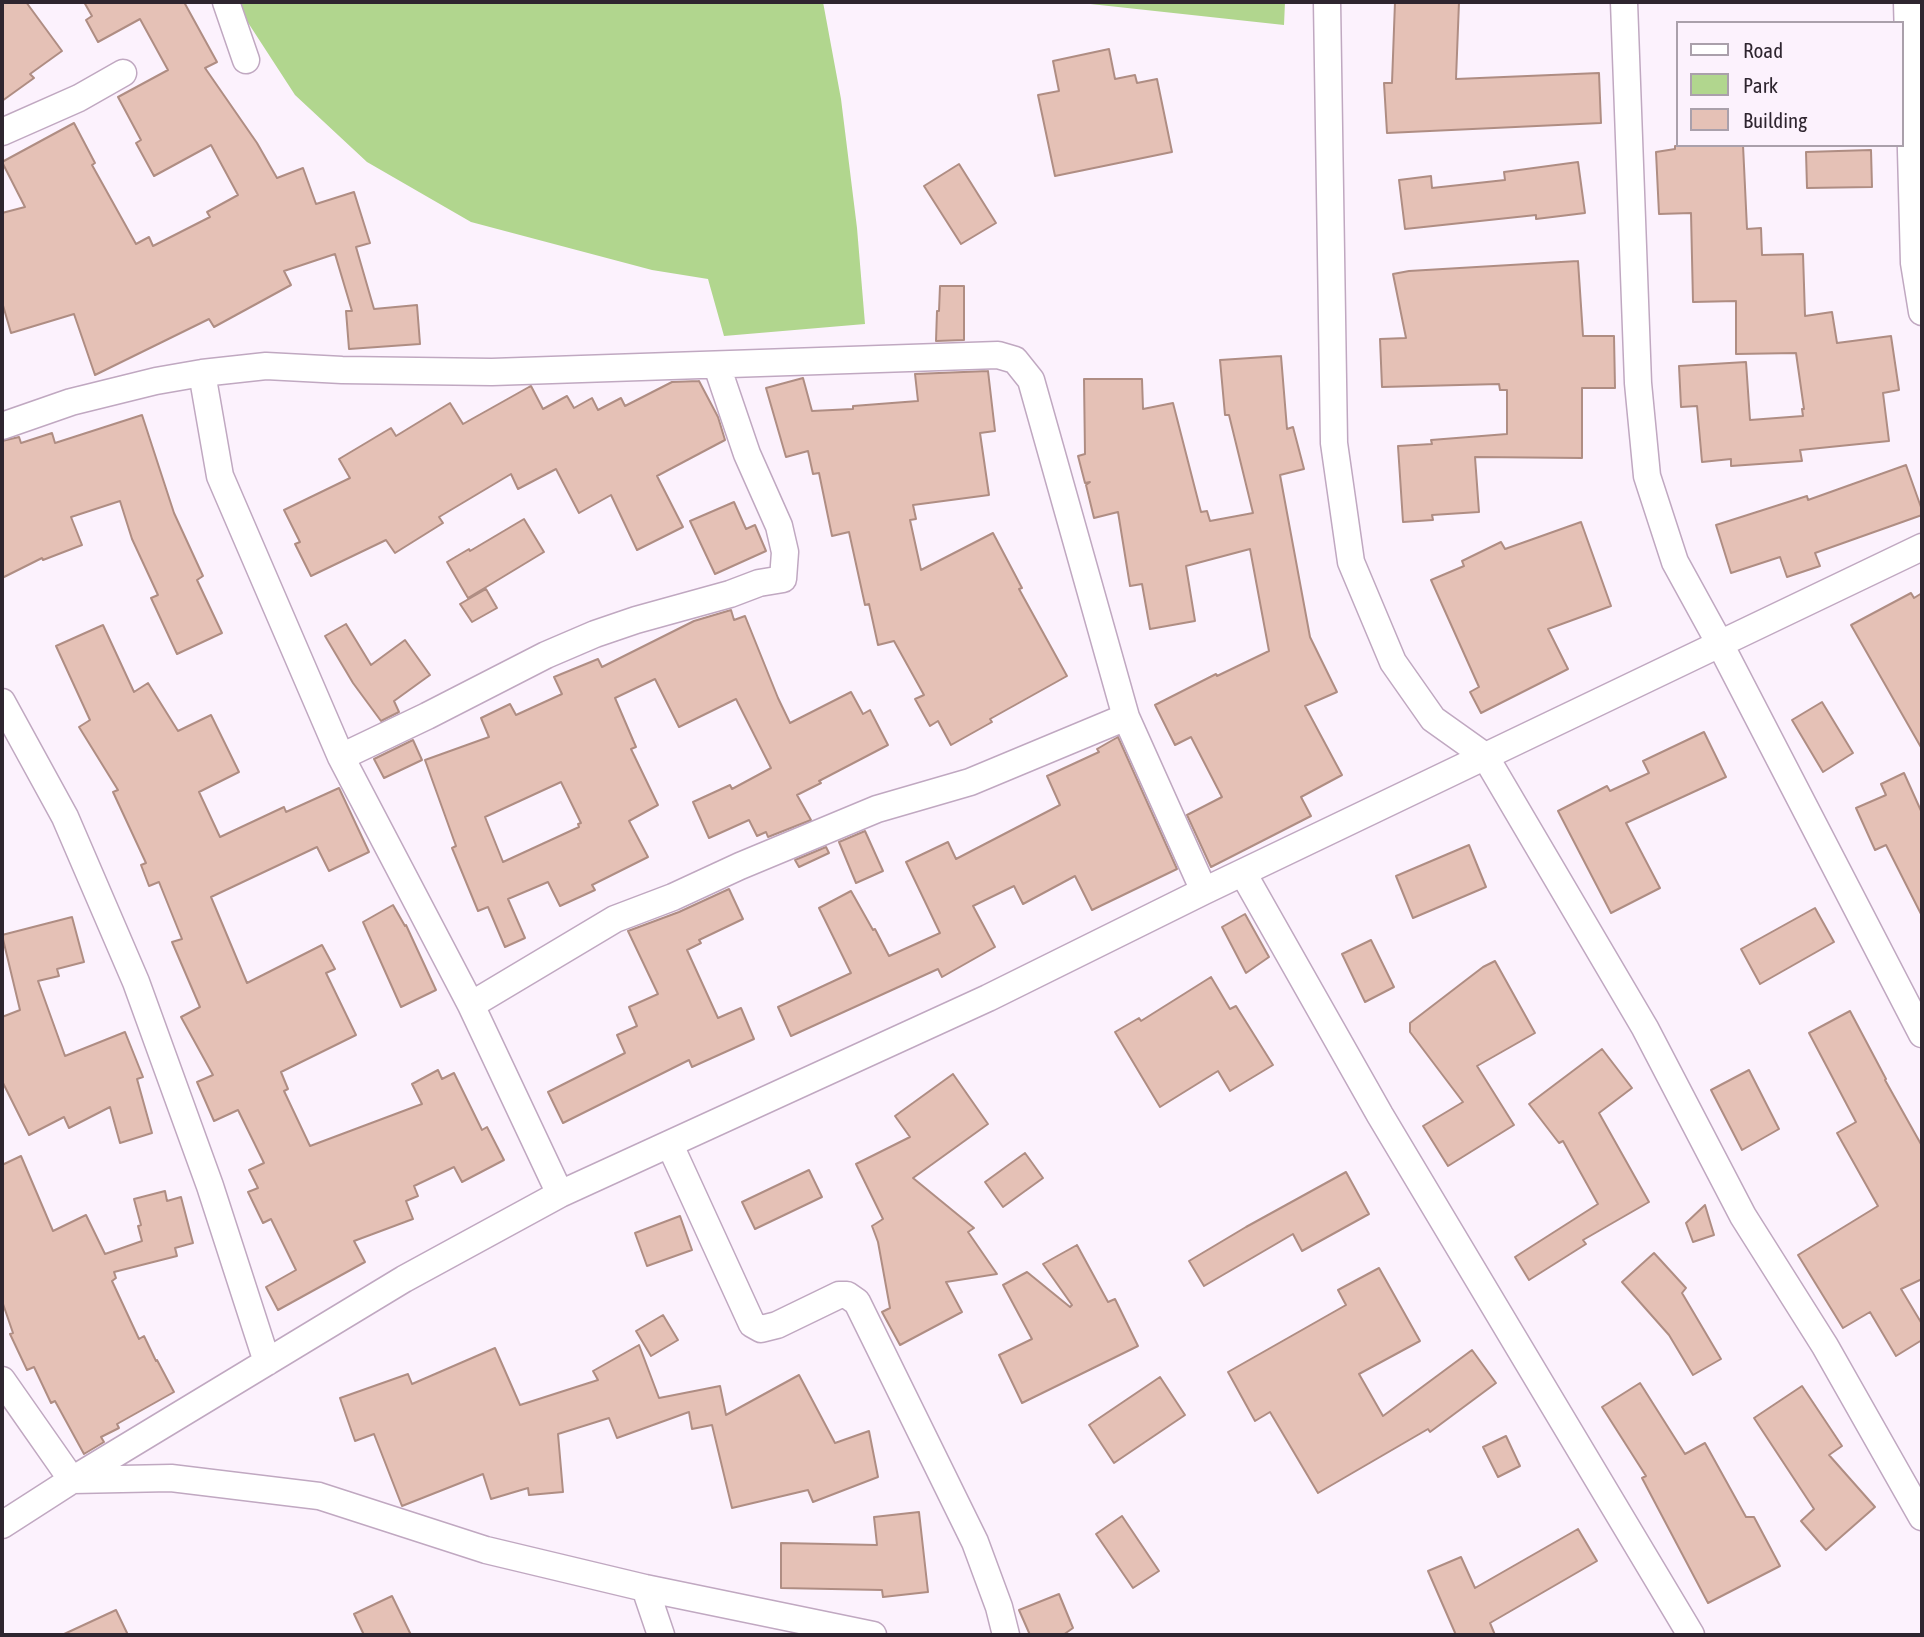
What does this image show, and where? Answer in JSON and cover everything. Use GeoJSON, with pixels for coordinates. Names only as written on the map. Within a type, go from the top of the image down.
{"type":"FeatureCollection","features":[{"type":"Feature","properties":{"kind":"street"},"geometry":{"type":"LineString","coordinates":[[226,2],[246,60]]}},
{"type":"Feature","properties":{"kind":"street"},"geometry":{"type":"LineString","coordinates":[[1327,2],[1334,443],[1351,562],[1393,662],[1433,719],[1485,756],[1645,1028],[1743,1216],[1825,1346],[1922,1517]]}},
{"type":"Feature","properties":{"kind":"street"},"geometry":{"type":"LineString","coordinates":[[1624,2],[1638,383],[1647,476],[1675,562],[1922,1034]]}},
{"type":"Feature","properties":{"kind":"street"},"geometry":{"type":"LineString","coordinates":[[1906,2],[1914,262],[1922,312]]}},
{"type":"Feature","properties":{"kind":"street"},"geometry":{"type":"LineString","coordinates":[[2,132],[79,98],[123,73]]}},
{"type":"Feature","properties":{"kind":"street"},"geometry":{"type":"LineString","coordinates":[[2,426],[71,402],[156,381],[266,366],[492,372],[998,355],[1016,360],[1031,380],[1126,717],[1204,891]]}},
{"type":"Feature","properties":{"kind":"street"},"geometry":{"type":"LineString","coordinates":[[341,757],[546,655],[595,634],[759,583],[783,579],[785,552],[779,526],[747,454],[717,366]]}},
{"type":"Feature","properties":{"kind":"street"},"geometry":{"type":"LineString","coordinates":[[202,373],[220,476],[341,757],[471,1004],[560,1194]]}},
{"type":"Feature","properties":{"kind":"street"},"geometry":{"type":"LineString","coordinates":[[2,1525],[404,1279],[560,1194],[988,998],[1204,891],[1922,547]]}},
{"type":"Feature","properties":{"kind":"street"},"geometry":{"type":"LineString","coordinates":[[2,702],[65,817],[136,982],[210,1186],[267,1362]]}},
{"type":"Feature","properties":{"kind":"street"},"geometry":{"type":"LineString","coordinates":[[471,1004],[615,919],[673,897],[877,809],[970,782],[1126,717]]}},
{"type":"Feature","properties":{"kind":"street"},"geometry":{"type":"LineString","coordinates":[[1243,873],[1380,1115],[1691,1635]]}},
{"type":"Feature","properties":{"kind":"street"},"geometry":{"type":"LineString","coordinates":[[670,1145],[752,1324],[761,1329],[777,1325],[839,1294],[847,1295],[857,1302],[975,1542],[999,1607],[1006,1635]]}},
{"type":"Feature","properties":{"kind":"street"},"geometry":{"type":"LineString","coordinates":[[2,1380],[72,1480]]}},
{"type":"Feature","properties":{"kind":"street"},"geometry":{"type":"LineString","coordinates":[[72,1480],[170,1478],[319,1496],[486,1550],[645,1588],[873,1635]]}},
{"type":"Feature","properties":{"kind":"street"},"geometry":{"type":"LineString","coordinates":[[645,1588],[661,1635]]}},
{"type":"Feature","properties":{"kind":"green space"},"geometry":{"type":"Polygon","coordinates":[[[240,2],[823,2],[841,99],[857,228],[865,324],[724,336],[708,279],[652,270],[471,222],[367,162],[295,95],[245,18],[240,2]]]}},
{"type":"Feature","properties":{"kind":"green space"},"geometry":{"type":"Polygon","coordinates":[[[1072,2],[1285,2],[1284,25],[1072,2]]]}},
{"type":"Feature","properties":{"kind":"building"},"geometry":{"type":"Polygon","coordinates":[[[2,2],[26,2],[62,51],[30,74],[34,78],[2,101],[2,2]]]}},
{"type":"Feature","properties":{"kind":"building"},"geometry":{"type":"Polygon","coordinates":[[[84,2],[184,2],[217,62],[205,68],[257,143],[277,178],[303,168],[316,204],[354,192],[370,243],[356,247],[374,309],[417,305],[420,344],[349,349],[346,311],[352,311],[335,254],[284,271],[291,285],[214,327],[209,319],[95,375],[74,314],[11,333],[2,302],[2,213],[25,207],[2,162],[74,123],[95,163],[92,165],[136,244],[149,237],[153,246],[210,217],[207,212],[238,195],[211,145],[154,176],[136,143],[141,140],[118,97],[168,70],[140,19],[98,42],[86,20],[92,16],[84,2]]]}},
{"type":"Feature","properties":{"kind":"building"},"geometry":{"type":"Polygon","coordinates":[[[1395,2],[1459,2],[1456,79],[1599,73],[1601,123],[1387,133],[1384,83],[1392,83],[1395,2]]]}},
{"type":"Feature","properties":{"kind":"building"},"geometry":{"type":"Polygon","coordinates":[[[1109,49],[1115,79],[1135,75],[1137,83],[1157,79],[1172,152],[1055,176],[1038,95],[1059,91],[1053,61],[1109,49]]]}},
{"type":"Feature","properties":{"kind":"building"},"geometry":{"type":"Polygon","coordinates":[[[1743,147],[1747,229],[1761,228],[1762,255],[1803,254],[1805,316],[1832,312],[1837,343],[1891,336],[1899,390],[1883,393],[1889,441],[1800,450],[1802,461],[1731,466],[1731,459],[1702,462],[1697,406],[1681,407],[1679,366],[1746,362],[1750,420],[1803,416],[1804,409],[1796,353],[1736,354],[1736,301],[1693,302],[1691,213],[1659,214],[1656,152],[1743,147]]]}},
{"type":"Feature","properties":{"kind":"building"},"geometry":{"type":"Polygon","coordinates":[[[1871,150],[1872,187],[1807,188],[1806,152],[1871,150]]]}},
{"type":"Feature","properties":{"kind":"building"},"geometry":{"type":"Polygon","coordinates":[[[1578,162],[1585,213],[1536,219],[1536,215],[1405,229],[1399,180],[1431,176],[1432,188],[1505,180],[1504,172],[1578,162]]]}},
{"type":"Feature","properties":{"kind":"building"},"geometry":{"type":"Polygon","coordinates":[[[959,164],[996,223],[961,244],[924,186],[959,164]]]}},
{"type":"Feature","properties":{"kind":"building"},"geometry":{"type":"Polygon","coordinates":[[[1578,261],[1583,336],[1614,336],[1615,388],[1582,388],[1582,458],[1475,457],[1479,512],[1432,515],[1433,520],[1403,522],[1398,446],[1432,444],[1431,440],[1507,434],[1507,390],[1500,390],[1499,384],[1382,387],[1380,339],[1406,338],[1393,274],[1578,261]]]}},
{"type":"Feature","properties":{"kind":"building"},"geometry":{"type":"Polygon","coordinates":[[[940,286],[964,286],[964,340],[936,341],[940,286]]]}},
{"type":"Feature","properties":{"kind":"building"},"geometry":{"type":"Polygon","coordinates":[[[1281,356],[1287,429],[1293,427],[1304,469],[1280,475],[1310,637],[1337,692],[1305,706],[1342,775],[1301,797],[1311,816],[1211,867],[1187,815],[1222,797],[1191,737],[1175,745],[1155,705],[1269,651],[1250,549],[1186,566],[1195,621],[1150,629],[1142,584],[1130,586],[1118,512],[1094,518],[1086,485],[1090,482],[1085,483],[1078,456],[1085,454],[1084,379],[1142,379],[1143,409],[1173,403],[1201,512],[1207,511],[1210,521],[1253,513],[1229,415],[1225,415],[1220,360],[1281,356]]]}},
{"type":"Feature","properties":{"kind":"building"},"geometry":{"type":"Polygon","coordinates":[[[988,371],[995,431],[980,433],[989,495],[913,505],[916,519],[910,520],[921,570],[993,533],[1022,588],[1019,589],[1067,676],[990,719],[992,722],[951,745],[938,721],[930,726],[915,699],[924,695],[894,641],[878,645],[869,604],[865,605],[849,532],[832,536],[819,473],[813,474],[808,451],[786,457],[766,388],[803,378],[812,411],[853,409],[853,406],[918,401],[915,374],[988,371]]]}},
{"type":"Feature","properties":{"kind":"building"},"geometry":{"type":"Polygon","coordinates":[[[699,381],[718,417],[725,440],[657,476],[683,527],[637,550],[611,495],[579,513],[556,469],[518,489],[511,474],[439,517],[443,523],[395,553],[386,540],[311,576],[295,544],[300,542],[284,510],[350,478],[339,459],[391,428],[396,436],[450,403],[463,424],[531,386],[543,409],[567,396],[574,408],[592,398],[598,410],[621,398],[625,406],[672,382],[699,381]]]}},
{"type":"Feature","properties":{"kind":"building"},"geometry":{"type":"Polygon","coordinates":[[[142,415],[174,513],[203,576],[197,580],[222,633],[177,654],[151,598],[158,595],[132,539],[120,501],[71,517],[82,545],[43,560],[42,558],[2,578],[2,441],[19,437],[21,443],[52,433],[55,443],[142,415]]]}},
{"type":"Feature","properties":{"kind":"building"},"geometry":{"type":"Polygon","coordinates":[[[1906,465],[1922,515],[1815,553],[1820,566],[1787,577],[1780,557],[1731,573],[1716,525],[1807,496],[1808,500],[1906,465]]]}},
{"type":"Feature","properties":{"kind":"building"},"geometry":{"type":"Polygon","coordinates":[[[734,502],[746,529],[755,525],[766,551],[715,574],[690,521],[734,502]]]}},
{"type":"Feature","properties":{"kind":"building"},"geometry":{"type":"Polygon","coordinates":[[[524,519],[544,552],[468,598],[447,562],[524,519]]]}},
{"type":"Feature","properties":{"kind":"building"},"geometry":{"type":"Polygon","coordinates":[[[1581,522],[1611,606],[1548,629],[1568,669],[1481,713],[1470,692],[1479,687],[1431,580],[1464,566],[1462,561],[1501,542],[1505,549],[1581,522]]]}},
{"type":"Feature","properties":{"kind":"building"},"geometry":{"type":"Polygon","coordinates":[[[486,589],[497,608],[472,622],[460,604],[486,589]]]}},
{"type":"Feature","properties":{"kind":"building"},"geometry":{"type":"Polygon","coordinates":[[[1911,593],[1914,598],[1922,593],[1922,749],[1851,625],[1911,593]]]}},
{"type":"Feature","properties":{"kind":"building"},"geometry":{"type":"Polygon","coordinates":[[[731,610],[734,620],[745,616],[790,723],[851,692],[863,714],[870,710],[888,745],[797,795],[811,820],[768,837],[766,832],[757,836],[749,820],[709,838],[693,802],[730,785],[732,789],[771,768],[736,699],[679,727],[655,679],[615,698],[636,747],[631,749],[658,805],[629,821],[648,857],[592,885],[595,890],[560,906],[548,882],[508,899],[525,938],[505,947],[488,907],[478,911],[452,848],[456,846],[425,760],[489,737],[481,718],[510,704],[516,715],[562,694],[554,677],[598,659],[602,667],[694,621],[731,610]],[[561,782],[485,817],[503,862],[579,827],[578,824],[581,823],[561,782]]]}},
{"type":"Feature","properties":{"kind":"building"},"geometry":{"type":"Polygon","coordinates":[[[346,624],[371,665],[405,640],[430,675],[394,701],[399,712],[381,721],[353,683],[325,636],[346,624]]]}},
{"type":"Feature","properties":{"kind":"building"},"geometry":{"type":"Polygon","coordinates":[[[103,625],[134,692],[148,683],[178,731],[211,715],[239,772],[199,792],[220,837],[284,807],[286,812],[339,788],[369,852],[329,871],[317,847],[211,897],[247,983],[322,945],[335,969],[326,973],[356,1035],[281,1072],[288,1089],[284,1091],[310,1146],[422,1104],[412,1084],[438,1070],[442,1079],[454,1073],[482,1130],[487,1127],[504,1160],[462,1182],[454,1167],[414,1186],[418,1196],[406,1201],[413,1219],[354,1241],[365,1262],[278,1310],[266,1287],[296,1270],[271,1219],[263,1223],[248,1192],[258,1188],[249,1170],[264,1163],[238,1110],[214,1121],[197,1082],[213,1075],[181,1017],[200,1007],[172,942],[182,939],[159,882],[149,886],[141,865],[146,863],[113,792],[118,790],[79,727],[90,720],[56,646],[103,625]]]}},
{"type":"Feature","properties":{"kind":"building"},"geometry":{"type":"Polygon","coordinates":[[[1822,702],[1853,753],[1823,772],[1792,720],[1822,702]]]}},
{"type":"Feature","properties":{"kind":"building"},"geometry":{"type":"Polygon","coordinates":[[[1704,732],[1726,777],[1626,823],[1660,888],[1611,913],[1558,811],[1607,786],[1610,791],[1649,773],[1643,761],[1704,732]]]}},
{"type":"Feature","properties":{"kind":"building"},"geometry":{"type":"Polygon","coordinates":[[[1118,737],[1177,869],[1092,910],[1075,876],[1023,904],[1014,886],[973,906],[995,947],[942,977],[938,969],[791,1036],[778,1007],[851,973],[819,908],[851,891],[889,956],[940,933],[906,862],[948,842],[956,859],[1060,805],[1047,776],[1099,752],[1097,749],[1118,737]]]}},
{"type":"Feature","properties":{"kind":"building"},"geometry":{"type":"Polygon","coordinates":[[[413,740],[422,760],[384,778],[374,759],[413,740]]]}},
{"type":"Feature","properties":{"kind":"building"},"geometry":{"type":"Polygon","coordinates":[[[1904,773],[1922,813],[1922,916],[1886,845],[1875,850],[1856,808],[1886,795],[1881,784],[1904,773]]]}},
{"type":"Feature","properties":{"kind":"building"},"geometry":{"type":"Polygon","coordinates":[[[865,831],[883,871],[856,883],[839,842],[865,831]]]}},
{"type":"Feature","properties":{"kind":"building"},"geometry":{"type":"Polygon","coordinates":[[[1469,845],[1486,887],[1413,918],[1396,876],[1469,845]]]}},
{"type":"Feature","properties":{"kind":"building"},"geometry":{"type":"Polygon","coordinates":[[[826,847],[829,853],[799,867],[795,860],[826,847]]]}},
{"type":"Feature","properties":{"kind":"building"},"geometry":{"type":"Polygon","coordinates":[[[729,889],[743,919],[699,940],[701,943],[687,950],[718,1018],[741,1008],[754,1039],[692,1067],[689,1060],[563,1123],[548,1092],[625,1053],[617,1035],[637,1026],[629,1007],[658,994],[628,931],[729,889]]]}},
{"type":"Feature","properties":{"kind":"building"},"geometry":{"type":"Polygon","coordinates":[[[393,905],[406,925],[436,990],[401,1007],[363,922],[393,905]]]}},
{"type":"Feature","properties":{"kind":"building"},"geometry":{"type":"Polygon","coordinates":[[[1815,908],[1834,942],[1760,984],[1741,949],[1815,908]]]}},
{"type":"Feature","properties":{"kind":"building"},"geometry":{"type":"Polygon","coordinates":[[[1245,914],[1269,957],[1246,973],[1222,927],[1245,914]]]}},
{"type":"Feature","properties":{"kind":"building"},"geometry":{"type":"Polygon","coordinates":[[[72,917],[84,962],[57,969],[59,976],[38,981],[65,1056],[125,1032],[143,1077],[137,1079],[152,1133],[120,1143],[110,1107],[69,1128],[64,1117],[29,1135],[2,1081],[2,1017],[20,1010],[2,935],[72,917]]]}},
{"type":"Feature","properties":{"kind":"building"},"geometry":{"type":"Polygon","coordinates":[[[1371,940],[1394,987],[1365,1002],[1342,954],[1371,940]]]}},
{"type":"Feature","properties":{"kind":"building"},"geometry":{"type":"Polygon","coordinates":[[[1495,961],[1535,1033],[1477,1066],[1514,1125],[1448,1166],[1423,1126],[1463,1102],[1410,1032],[1410,1023],[1483,967],[1495,961]]]}},
{"type":"Feature","properties":{"kind":"building"},"geometry":{"type":"Polygon","coordinates":[[[1211,977],[1230,1009],[1236,1006],[1273,1065],[1230,1091],[1218,1071],[1160,1107],[1115,1032],[1139,1018],[1141,1021],[1211,977]]]}},
{"type":"Feature","properties":{"kind":"building"},"geometry":{"type":"Polygon","coordinates":[[[1850,1011],[1922,1146],[1922,1279],[1901,1289],[1922,1324],[1922,1340],[1896,1356],[1870,1312],[1843,1328],[1798,1255],[1878,1206],[1837,1133],[1856,1122],[1809,1033],[1850,1011]]]}},
{"type":"Feature","properties":{"kind":"building"},"geometry":{"type":"Polygon","coordinates":[[[1602,1049],[1632,1088],[1599,1113],[1649,1202],[1583,1240],[1586,1244],[1529,1280],[1515,1257],[1598,1204],[1563,1141],[1559,1143],[1529,1104],[1602,1049]]]}},
{"type":"Feature","properties":{"kind":"building"},"geometry":{"type":"Polygon","coordinates":[[[1749,1070],[1779,1129],[1742,1150],[1711,1090],[1749,1070]]]}},
{"type":"Feature","properties":{"kind":"building"},"geometry":{"type":"Polygon","coordinates":[[[953,1074],[988,1124],[913,1178],[974,1228],[968,1232],[997,1274],[946,1282],[962,1312],[900,1345],[882,1312],[890,1308],[878,1242],[872,1226],[883,1219],[856,1164],[910,1137],[895,1116],[953,1074]]]}},
{"type":"Feature","properties":{"kind":"building"},"geometry":{"type":"Polygon","coordinates":[[[1025,1153],[1043,1178],[1003,1207],[985,1182],[1025,1153]]]}},
{"type":"Feature","properties":{"kind":"building"},"geometry":{"type":"Polygon","coordinates":[[[21,1156],[53,1231],[86,1215],[105,1254],[142,1241],[134,1199],[165,1191],[167,1201],[181,1197],[193,1243],[175,1248],[177,1256],[114,1272],[116,1278],[112,1281],[139,1339],[144,1336],[174,1392],[117,1424],[119,1428],[101,1437],[104,1442],[84,1454],[55,1401],[51,1403],[34,1367],[27,1370],[10,1334],[13,1333],[2,1301],[2,1165],[21,1156]]]}},
{"type":"Feature","properties":{"kind":"building"},"geometry":{"type":"Polygon","coordinates":[[[809,1170],[822,1197],[755,1229],[742,1202],[809,1170]]]}},
{"type":"Feature","properties":{"kind":"building"},"geometry":{"type":"Polygon","coordinates":[[[1346,1172],[1369,1214],[1302,1251],[1293,1234],[1204,1286],[1189,1261],[1346,1172]]]}},
{"type":"Feature","properties":{"kind":"building"},"geometry":{"type":"Polygon","coordinates":[[[1705,1205],[1714,1235],[1693,1242],[1686,1223],[1705,1205]]]}},
{"type":"Feature","properties":{"kind":"building"},"geometry":{"type":"Polygon","coordinates":[[[680,1216],[692,1250],[647,1266],[635,1233],[680,1216]]]}},
{"type":"Feature","properties":{"kind":"building"},"geometry":{"type":"Polygon","coordinates":[[[1077,1245],[1108,1302],[1115,1299],[1138,1346],[1022,1403],[999,1355],[1032,1339],[1003,1285],[1027,1272],[1070,1307],[1072,1305],[1043,1264],[1077,1245]]]}},
{"type":"Feature","properties":{"kind":"building"},"geometry":{"type":"Polygon","coordinates":[[[1654,1253],[1686,1288],[1682,1293],[1721,1359],[1693,1375],[1669,1335],[1622,1282],[1654,1253]]]}},
{"type":"Feature","properties":{"kind":"building"},"geometry":{"type":"Polygon","coordinates":[[[1379,1268],[1420,1341],[1359,1374],[1383,1416],[1472,1350],[1496,1383],[1430,1432],[1428,1429],[1318,1493],[1270,1412],[1255,1421],[1228,1372],[1346,1305],[1338,1290],[1379,1268]]]}},
{"type":"Feature","properties":{"kind":"building"},"geometry":{"type":"Polygon","coordinates":[[[663,1315],[678,1340],[651,1356],[636,1331],[663,1315]]]}},
{"type":"Feature","properties":{"kind":"building"},"geometry":{"type":"Polygon","coordinates":[[[639,1345],[659,1398],[720,1386],[726,1415],[799,1375],[835,1443],[869,1431],[878,1477],[813,1502],[808,1490],[732,1508],[712,1425],[692,1429],[689,1412],[617,1438],[609,1418],[558,1434],[563,1492],[529,1495],[528,1488],[491,1499],[483,1474],[402,1506],[374,1434],[355,1441],[340,1398],[408,1374],[412,1384],[495,1348],[520,1405],[598,1380],[593,1371],[639,1345]]]}},
{"type":"Feature","properties":{"kind":"building"},"geometry":{"type":"Polygon","coordinates":[[[1160,1377],[1185,1415],[1114,1463],[1089,1425],[1160,1377]]]}},
{"type":"Feature","properties":{"kind":"building"},"geometry":{"type":"Polygon","coordinates":[[[1640,1383],[1685,1454],[1705,1443],[1746,1517],[1754,1517],[1780,1566],[1708,1603],[1642,1478],[1646,1476],[1602,1407],[1640,1383]]]}},
{"type":"Feature","properties":{"kind":"building"},"geometry":{"type":"Polygon","coordinates":[[[1802,1386],[1842,1446],[1829,1455],[1875,1507],[1826,1550],[1801,1521],[1814,1509],[1754,1418],[1802,1386]]]}},
{"type":"Feature","properties":{"kind":"building"},"geometry":{"type":"Polygon","coordinates":[[[1506,1436],[1520,1466],[1498,1477],[1483,1447],[1506,1436]]]}},
{"type":"Feature","properties":{"kind":"building"},"geometry":{"type":"Polygon","coordinates":[[[919,1512],[928,1592],[883,1597],[882,1590],[781,1588],[781,1543],[877,1545],[874,1517],[919,1512]]]}},
{"type":"Feature","properties":{"kind":"building"},"geometry":{"type":"Polygon","coordinates":[[[1122,1516],[1159,1571],[1133,1588],[1096,1534],[1122,1516]]]}},
{"type":"Feature","properties":{"kind":"building"},"geometry":{"type":"Polygon","coordinates":[[[1578,1529],[1597,1561],[1490,1623],[1495,1635],[1456,1635],[1428,1571],[1461,1557],[1475,1588],[1578,1529]]]}},
{"type":"Feature","properties":{"kind":"building"},"geometry":{"type":"Polygon","coordinates":[[[1059,1594],[1073,1628],[1063,1635],[1030,1635],[1019,1610],[1059,1594]]]}},
{"type":"Feature","properties":{"kind":"building"},"geometry":{"type":"Polygon","coordinates":[[[392,1596],[411,1635],[364,1635],[354,1614],[392,1596]]]}},
{"type":"Feature","properties":{"kind":"building"},"geometry":{"type":"Polygon","coordinates":[[[116,1610],[128,1635],[62,1635],[116,1610]]]}}]}
